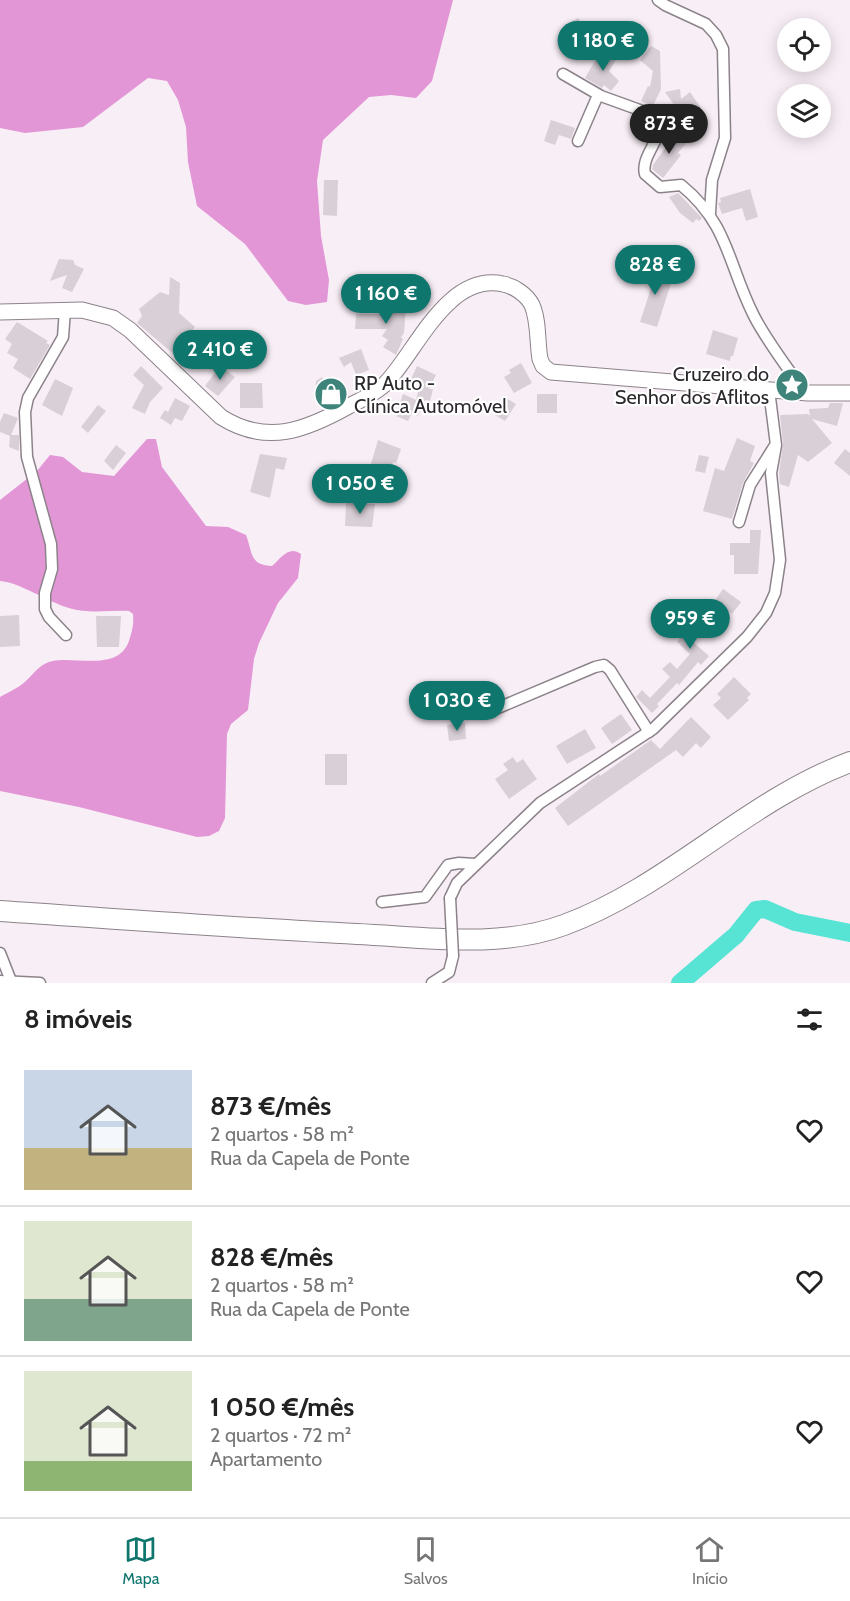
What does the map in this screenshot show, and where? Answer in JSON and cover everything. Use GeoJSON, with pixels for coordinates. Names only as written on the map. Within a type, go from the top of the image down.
{"type":"FeatureCollection","features":[{"type":"Feature","properties":{"kind":"highway"},"geometry":{"type":"LineString","coordinates":[[0,901],[411,926],[484,928],[528,925],[598,900],[637,879],[777,786],[816,765],[850,752]]}},
{"type":"Feature","properties":{"kind":"highway"},"geometry":{"type":"LineString","coordinates":[[0,911],[442,938],[499,939],[533,934],[573,922],[621,900],[771,801],[808,780],[850,762]]}},
{"type":"Feature","properties":{"kind":"street"},"geometry":{"type":"LineString","coordinates":[[658,0],[706,24],[716,35],[723,49],[725,138],[712,180],[710,213]]}},
{"type":"Feature","properties":{"kind":"street"},"geometry":{"type":"LineString","coordinates":[[563,74],[598,95],[653,115],[660,124],[644,164],[645,174],[660,187],[682,186],[710,213],[720,231],[755,317],[804,393]]}},
{"type":"Feature","properties":{"kind":"street"},"geometry":{"type":"LineString","coordinates":[[578,141],[598,95]]}},
{"type":"Feature","properties":{"kind":"street"},"geometry":{"type":"LineString","coordinates":[[0,312],[65,310],[92,312],[116,320],[221,417],[257,431],[279,433],[318,423],[378,389],[389,378],[439,311],[467,291],[487,284],[505,285],[520,292],[533,308],[540,359],[548,371],[804,393],[850,393]]}},
{"type":"Feature","properties":{"kind":"street"},"geometry":{"type":"LineString","coordinates":[[65,310],[62,339],[28,398],[25,412],[27,458],[51,544],[52,569],[45,593],[45,607],[49,617],[66,634]]}},
{"type":"Feature","properties":{"kind":"street"},"geometry":{"type":"LineString","coordinates":[[774,390],[786,380],[788,368]]}},
{"type":"Feature","properties":{"kind":"street"},"geometry":{"type":"LineString","coordinates":[[432,983],[449,972],[453,956],[450,898],[456,885],[540,803],[650,732],[751,633],[771,603],[780,560],[771,473],[776,445],[774,390]]}},
{"type":"Feature","properties":{"kind":"street"},"geometry":{"type":"LineString","coordinates":[[739,522],[750,485],[776,445]]}},
{"type":"Feature","properties":{"kind":"street"},"geometry":{"type":"LineString","coordinates":[[486,712],[604,665],[610,669],[650,732]]}},
{"type":"Feature","properties":{"kind":"street"},"geometry":{"type":"LineString","coordinates":[[382,902],[425,897],[447,865],[476,864]]}},
{"type":"Feature","properties":{"kind":"street"},"geometry":{"type":"LineString","coordinates":[[0,953],[6,981],[40,983]]}},
{"type":"Feature","properties":{"kind":"shaded area"},"geometry":{"type":"Polygon","coordinates":[[[0,0],[453,0],[432,81],[416,98],[391,95],[369,97],[323,140],[317,181],[321,236],[329,280],[327,302],[306,305],[288,301],[245,244],[197,206],[188,162],[186,127],[178,100],[167,81],[148,78],[83,127],[25,133],[0,128],[0,0]]]}},
{"type":"Feature","properties":{"kind":"shaded area"},"geometry":{"type":"Polygon","coordinates":[[[147,439],[156,439],[162,467],[206,526],[228,527],[246,535],[253,557],[265,565],[272,566],[289,552],[301,554],[298,578],[278,603],[259,643],[254,659],[248,710],[231,724],[227,734],[225,818],[219,831],[209,836],[197,837],[79,807],[0,791],[0,697],[21,685],[38,668],[49,662],[96,661],[116,656],[124,651],[129,641],[133,614],[129,611],[76,610],[16,585],[0,581],[0,500],[37,471],[50,455],[63,457],[82,472],[114,476],[147,439]]]}},
{"type":"Feature","properties":{"kind":"building"},"geometry":{"type":"Polygon","coordinates":[[[578,18],[583,25],[572,33],[561,29],[578,18]]]}},
{"type":"Feature","properties":{"kind":"building"},"geometry":{"type":"Polygon","coordinates":[[[651,46],[660,51],[661,89],[653,106],[641,101],[648,86],[650,87],[653,71],[640,60],[651,46]]]}},
{"type":"Feature","properties":{"kind":"building"},"geometry":{"type":"Polygon","coordinates":[[[601,51],[616,60],[609,71],[619,81],[611,91],[604,85],[602,88],[585,78],[601,51]]]}},
{"type":"Feature","properties":{"kind":"building"},"geometry":{"type":"Polygon","coordinates":[[[680,89],[681,99],[690,92],[701,108],[684,119],[665,92],[680,89]]]}},
{"type":"Feature","properties":{"kind":"building"},"geometry":{"type":"Polygon","coordinates":[[[551,120],[575,128],[571,139],[559,135],[555,145],[544,141],[551,120]]]}},
{"type":"Feature","properties":{"kind":"building"},"geometry":{"type":"Polygon","coordinates":[[[678,133],[688,141],[678,153],[681,155],[663,178],[652,169],[653,165],[668,144],[665,142],[670,135],[674,138],[678,133]]]}},
{"type":"Feature","properties":{"kind":"building"},"geometry":{"type":"Polygon","coordinates":[[[324,180],[338,180],[337,216],[323,215],[324,180]]]}},
{"type":"Feature","properties":{"kind":"building"},"geometry":{"type":"Polygon","coordinates":[[[750,189],[758,217],[746,221],[742,208],[722,214],[718,203],[721,202],[720,198],[750,189]]]}},
{"type":"Feature","properties":{"kind":"building"},"geometry":{"type":"Polygon","coordinates":[[[678,193],[702,218],[699,221],[696,219],[693,223],[680,213],[669,197],[678,193]]]}},
{"type":"Feature","properties":{"kind":"building"},"geometry":{"type":"Polygon","coordinates":[[[59,259],[73,260],[75,265],[84,269],[72,292],[62,288],[67,275],[50,281],[59,259]]]}},
{"type":"Feature","properties":{"kind":"building"},"geometry":{"type":"Polygon","coordinates":[[[645,268],[673,277],[657,327],[640,322],[652,285],[641,282],[645,268]]]}},
{"type":"Feature","properties":{"kind":"building"},"geometry":{"type":"Polygon","coordinates":[[[170,277],[180,283],[179,313],[195,327],[184,339],[188,342],[176,356],[137,323],[142,316],[139,309],[160,292],[169,295],[170,277]]]}},
{"type":"Feature","properties":{"kind":"building"},"geometry":{"type":"Polygon","coordinates":[[[386,304],[406,306],[404,333],[401,337],[403,339],[396,355],[383,347],[388,340],[382,336],[387,329],[355,329],[356,314],[385,314],[386,304]]]}},
{"type":"Feature","properties":{"kind":"building"},"geometry":{"type":"Polygon","coordinates":[[[17,322],[48,341],[46,343],[50,345],[30,379],[13,368],[18,359],[7,353],[12,344],[5,339],[17,322]]]}},
{"type":"Feature","properties":{"kind":"building"},"geometry":{"type":"Polygon","coordinates":[[[713,330],[738,338],[730,361],[706,354],[713,330]]]}},
{"type":"Feature","properties":{"kind":"building"},"geometry":{"type":"Polygon","coordinates":[[[361,349],[369,370],[356,375],[351,362],[344,367],[339,358],[361,349]]]}},
{"type":"Feature","properties":{"kind":"building"},"geometry":{"type":"Polygon","coordinates":[[[521,363],[532,383],[514,393],[504,377],[511,373],[509,370],[521,363]]]}},
{"type":"Feature","properties":{"kind":"building"},"geometry":{"type":"Polygon","coordinates":[[[141,366],[163,388],[150,402],[145,414],[132,408],[144,385],[133,375],[141,366]]]}},
{"type":"Feature","properties":{"kind":"building"},"geometry":{"type":"Polygon","coordinates":[[[220,366],[235,377],[218,396],[205,386],[220,366]]]}},
{"type":"Feature","properties":{"kind":"building"},"geometry":{"type":"Polygon","coordinates":[[[417,366],[436,375],[429,389],[433,389],[430,401],[425,400],[418,416],[412,413],[408,421],[396,416],[403,394],[416,400],[420,384],[411,379],[417,366]]]}},
{"type":"Feature","properties":{"kind":"building"},"geometry":{"type":"Polygon","coordinates":[[[322,377],[327,386],[337,381],[345,395],[324,407],[315,392],[316,381],[322,377]]]}},
{"type":"Feature","properties":{"kind":"building"},"geometry":{"type":"Polygon","coordinates":[[[55,379],[73,388],[62,416],[42,405],[55,379]]]}},
{"type":"Feature","properties":{"kind":"building"},"geometry":{"type":"Polygon","coordinates":[[[240,383],[262,383],[263,408],[240,408],[240,383]]]}},
{"type":"Feature","properties":{"kind":"building"},"geometry":{"type":"Polygon","coordinates":[[[537,394],[557,394],[557,413],[537,413],[537,394]]]}},
{"type":"Feature","properties":{"kind":"building"},"geometry":{"type":"Polygon","coordinates":[[[175,398],[190,406],[182,421],[175,418],[171,425],[160,418],[165,410],[168,412],[175,398]]]}},
{"type":"Feature","properties":{"kind":"building"},"geometry":{"type":"Polygon","coordinates":[[[506,398],[516,404],[505,421],[495,415],[506,398]]]}},
{"type":"Feature","properties":{"kind":"building"},"geometry":{"type":"Polygon","coordinates":[[[830,403],[843,403],[837,426],[812,419],[832,443],[808,462],[798,455],[789,487],[780,484],[779,473],[783,444],[780,415],[808,414],[810,416],[809,409],[828,408],[830,403]]]}},
{"type":"Feature","properties":{"kind":"building"},"geometry":{"type":"Polygon","coordinates":[[[98,405],[106,411],[88,433],[81,427],[98,405]]]}},
{"type":"Feature","properties":{"kind":"building"},"geometry":{"type":"Polygon","coordinates":[[[4,413],[18,418],[11,435],[19,435],[19,451],[9,447],[10,436],[0,432],[0,422],[4,413]]]}},
{"type":"Feature","properties":{"kind":"building"},"geometry":{"type":"Polygon","coordinates":[[[737,438],[755,446],[750,461],[754,463],[743,483],[732,519],[703,511],[715,468],[724,471],[737,438]]]}},
{"type":"Feature","properties":{"kind":"building"},"geometry":{"type":"Polygon","coordinates":[[[378,440],[401,449],[386,481],[368,474],[378,440]]]}},
{"type":"Feature","properties":{"kind":"building"},"geometry":{"type":"Polygon","coordinates":[[[116,445],[126,453],[113,470],[104,461],[116,445]]]}},
{"type":"Feature","properties":{"kind":"building"},"geometry":{"type":"Polygon","coordinates":[[[845,449],[850,453],[850,476],[834,463],[845,449]]]}},
{"type":"Feature","properties":{"kind":"building"},"geometry":{"type":"Polygon","coordinates":[[[260,454],[287,458],[284,470],[276,468],[270,498],[250,492],[260,454]]]}},
{"type":"Feature","properties":{"kind":"building"},"geometry":{"type":"Polygon","coordinates":[[[699,455],[709,457],[705,473],[695,471],[699,455]]]}},
{"type":"Feature","properties":{"kind":"building"},"geometry":{"type":"Polygon","coordinates":[[[346,503],[375,504],[372,527],[345,526],[346,503]]]}},
{"type":"Feature","properties":{"kind":"building"},"geometry":{"type":"Polygon","coordinates":[[[750,530],[761,530],[758,574],[734,574],[734,555],[730,555],[730,543],[750,543],[750,530]]]}},
{"type":"Feature","properties":{"kind":"building"},"geometry":{"type":"Polygon","coordinates":[[[723,589],[741,602],[732,614],[724,608],[712,624],[710,623],[706,628],[704,626],[693,642],[709,656],[701,665],[698,662],[679,685],[677,683],[657,704],[659,706],[652,713],[636,697],[642,690],[650,698],[670,677],[662,669],[670,662],[677,669],[690,654],[677,642],[699,614],[703,617],[723,589]]]}},
{"type":"Feature","properties":{"kind":"building"},"geometry":{"type":"Polygon","coordinates":[[[19,615],[20,646],[0,647],[0,616],[19,615]]]}},
{"type":"Feature","properties":{"kind":"building"},"geometry":{"type":"Polygon","coordinates":[[[96,616],[121,616],[119,647],[97,647],[96,616]]]}},
{"type":"Feature","properties":{"kind":"building"},"geometry":{"type":"Polygon","coordinates":[[[734,677],[751,694],[747,698],[749,700],[728,720],[713,705],[721,698],[717,694],[734,677]]]}},
{"type":"Feature","properties":{"kind":"building"},"geometry":{"type":"Polygon","coordinates":[[[621,714],[632,730],[612,744],[601,728],[621,714]]]}},
{"type":"Feature","properties":{"kind":"building"},"geometry":{"type":"Polygon","coordinates":[[[691,717],[711,737],[701,748],[696,743],[683,757],[676,750],[568,826],[555,808],[599,774],[600,776],[651,740],[660,749],[691,717]]]}},
{"type":"Feature","properties":{"kind":"building"},"geometry":{"type":"Polygon","coordinates":[[[465,723],[466,739],[449,741],[447,725],[465,723]]]}},
{"type":"Feature","properties":{"kind":"building"},"geometry":{"type":"Polygon","coordinates":[[[585,729],[596,748],[567,764],[556,746],[585,729]]]}},
{"type":"Feature","properties":{"kind":"building"},"geometry":{"type":"Polygon","coordinates":[[[325,754],[347,754],[347,785],[325,785],[325,754]]]}},
{"type":"Feature","properties":{"kind":"building"},"geometry":{"type":"Polygon","coordinates":[[[513,757],[517,763],[523,759],[537,779],[509,799],[495,779],[508,770],[503,764],[513,757]]]}},
{"type":"Feature","properties":{"kind":"waterway"},"geometry":{"type":"LineString","coordinates":[[680,983],[736,935],[756,910],[765,909],[795,922],[850,933]]}},
{"type":"Feature","properties":{"kind":"place","name":"Cruzeiro do Senhor dos Aflitos"},"geometry":{"type":"Point","coordinates":[792,385]}},
{"type":"Feature","properties":{"kind":"place","name":"RP Auto - Clínica Automóvel"},"geometry":{"type":"Point","coordinates":[331,394]}}]}
